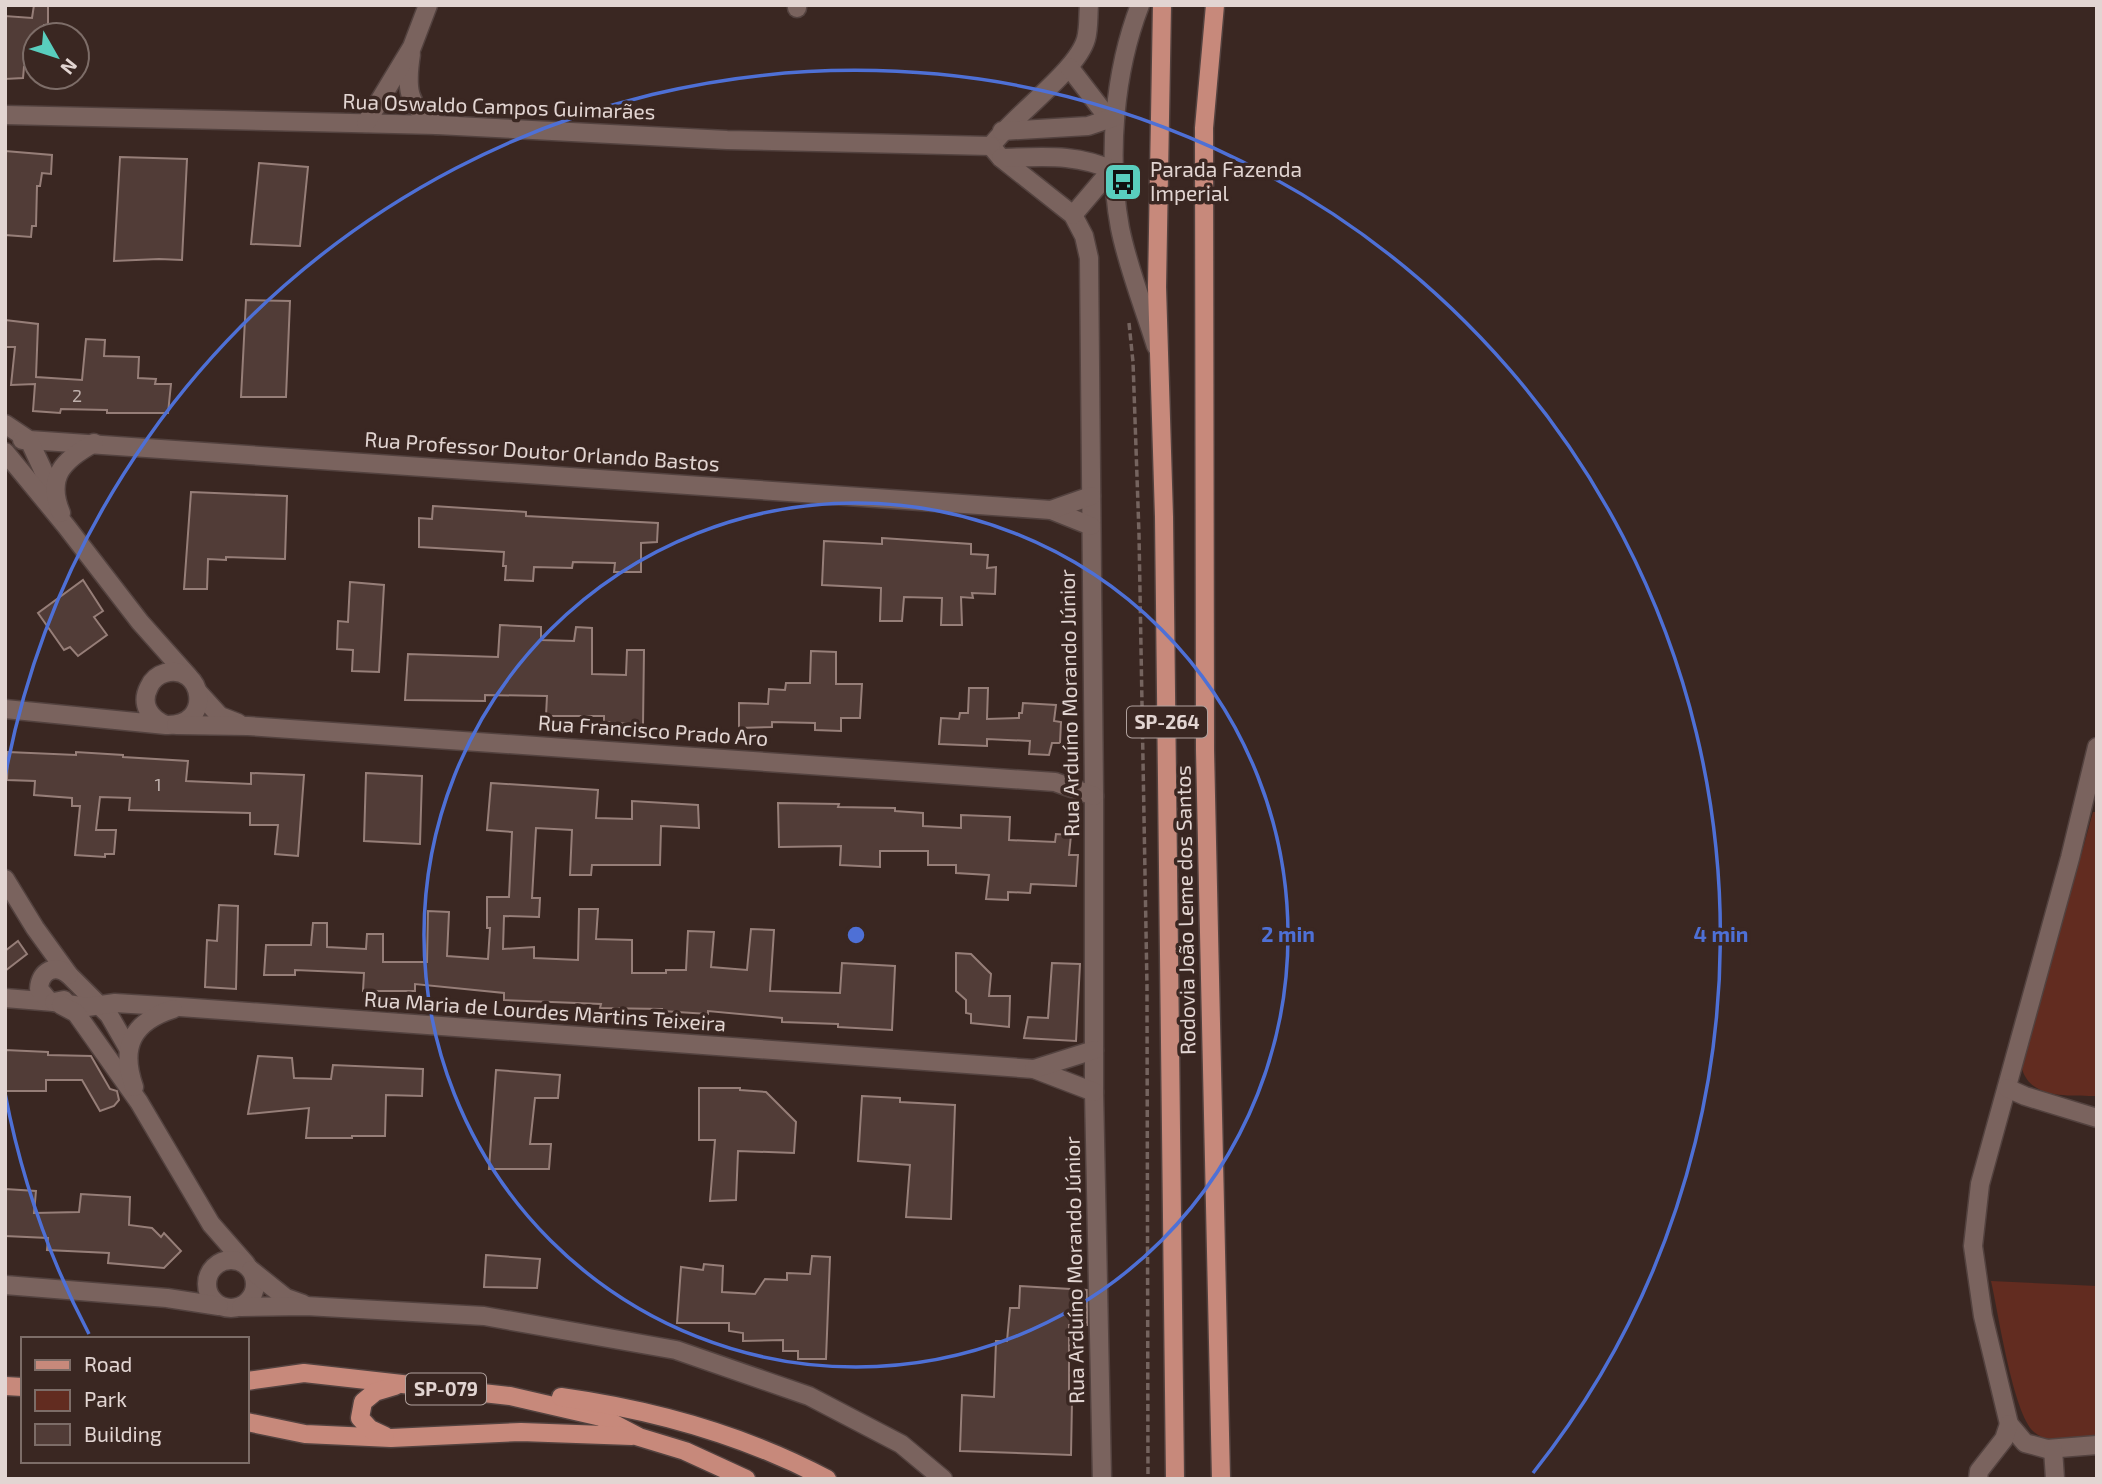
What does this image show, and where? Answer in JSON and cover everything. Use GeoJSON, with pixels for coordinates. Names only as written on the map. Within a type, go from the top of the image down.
{"type":"FeatureCollection","features":[{"type":"Feature","properties":{"kind":"main road","name":"Rodovia João Leme dos Santos"},"geometry":{"type":"LineString","coordinates":[[1162,5],[1157,287],[1164,517],[1175,1479]]}},
{"type":"Feature","properties":{"kind":"main road","name":"Rodovia João Leme dos Santos"},"geometry":{"type":"LineString","coordinates":[[1215,5],[1204,128],[1205,750],[1221,1479]]}},
{"type":"Feature","properties":{"kind":"main road","name":"SP-079"},"geometry":{"type":"LineString","coordinates":[[248,1381],[304,1373],[510,1396],[601,1417],[639,1437],[685,1451],[746,1479]]}},
{"type":"Feature","properties":{"kind":"main road"},"geometry":{"type":"LineString","coordinates":[[391,1438],[370,1429],[360,1418],[363,1402],[375,1392],[402,1384]]}},
{"type":"Feature","properties":{"kind":"main road"},"geometry":{"type":"LineString","coordinates":[[510,1396],[556,1396],[616,1405],[677,1420],[721,1433],[827,1479]]}},
{"type":"Feature","properties":{"kind":"main road","name":"SP-079"},"geometry":{"type":"LineString","coordinates":[[248,1422],[304,1434],[391,1438],[521,1432],[639,1437]]}},
{"type":"Feature","properties":{"kind":"street"},"geometry":{"type":"LineString","coordinates":[[366,123],[412,47],[428,5]]}},
{"type":"Feature","properties":{"kind":"street"},"geometry":{"type":"LineString","coordinates":[[998,145],[1079,54],[1086,38],[1089,5]]}},
{"type":"Feature","properties":{"kind":"street"},"geometry":{"type":"LineString","coordinates":[[1140,5],[1123,53],[1112,118],[1114,170],[1120,227],[1160,358]]}},
{"type":"Feature","properties":{"kind":"street"},"geometry":{"type":"LineString","coordinates":[[412,47],[407,79],[413,101],[422,116],[437,125]]}},
{"type":"Feature","properties":{"kind":"street"},"geometry":{"type":"LineString","coordinates":[[1069,67],[1112,118]]}},
{"type":"Feature","properties":{"kind":"street","name":"Rua Oswaldo Campos Guimarães"},"geometry":{"type":"LineString","coordinates":[[5,115],[437,125],[727,140],[998,145],[1091,160],[1114,170]]}},
{"type":"Feature","properties":{"kind":"street","name":"Rua Oswaldo Campos Guimarães"},"geometry":{"type":"LineString","coordinates":[[998,145],[1088,127],[1112,118]]}},
{"type":"Feature","properties":{"kind":"street","name":"Rua Arduíno Morando Júnior"},"geometry":{"type":"LineString","coordinates":[[998,145],[1073,215],[1084,236],[1089,258],[1094,1092],[1102,1479]]}},
{"type":"Feature","properties":{"kind":"street"},"geometry":{"type":"LineString","coordinates":[[1073,215],[1114,170]]}},
{"type":"Feature","properties":{"kind":"street","name":"Rua Professor Doutor Orlando Bastos"},"geometry":{"type":"LineString","coordinates":[[5,424],[30,440]]}},
{"type":"Feature","properties":{"kind":"street","name":"Rua Professor Doutor Orlando Bastos"},"geometry":{"type":"LineString","coordinates":[[5,440],[94,443],[1051,510],[1091,526]]}},
{"type":"Feature","properties":{"kind":"street"},"geometry":{"type":"LineString","coordinates":[[30,440],[66,526]]}},
{"type":"Feature","properties":{"kind":"street"},"geometry":{"type":"LineString","coordinates":[[55,497],[54,483],[61,470],[80,451],[94,443]]}},
{"type":"Feature","properties":{"kind":"street"},"geometry":{"type":"LineString","coordinates":[[5,452],[66,526],[148,636],[155,655],[156,669],[149,685],[145,698],[151,715],[171,725],[192,717],[199,702],[195,686],[175,672],[167,672],[149,685]]}},
{"type":"Feature","properties":{"kind":"street","name":"Rua Professor Doutor Orlando Bastos"},"geometry":{"type":"LineString","coordinates":[[1051,510],[1091,496]]}},
{"type":"Feature","properties":{"kind":"street","name":"Rua Francisco Prado Aro"},"geometry":{"type":"LineString","coordinates":[[140,622],[220,716],[248,726]]}},
{"type":"Feature","properties":{"kind":"street","name":"Rua Francisco Prado Aro"},"geometry":{"type":"LineString","coordinates":[[99,718],[121,713],[132,706],[149,685]]}},
{"type":"Feature","properties":{"kind":"street","name":"Rua Francisco Prado Aro"},"geometry":{"type":"LineString","coordinates":[[7,709],[171,725],[248,726],[1055,782],[1094,796]]}},
{"type":"Feature","properties":{"kind":"street"},"geometry":{"type":"LineString","coordinates":[[2097,747],[2070,858],[1980,1184],[1973,1246],[1983,1316],[2009,1424],[2025,1443],[2053,1449],[2097,1446]]}},
{"type":"Feature","properties":{"kind":"street","name":"Rua Francisco Prado Aro"},"geometry":{"type":"LineString","coordinates":[[1055,782],[1093,770]]}},
{"type":"Feature","properties":{"kind":"street"},"geometry":{"type":"LineString","coordinates":[[5,879],[35,928],[69,975],[109,1015],[128,1048]]}},
{"type":"Feature","properties":{"kind":"street"},"geometry":{"type":"LineString","coordinates":[[35,928],[45,960],[39,989],[51,1002],[76,1013],[139,1102],[211,1224],[248,1267],[286,1298],[306,1306]]}},
{"type":"Feature","properties":{"kind":"street"},"geometry":{"type":"LineString","coordinates":[[42,976],[48,970],[59,969],[69,975],[71,991],[64,1000],[51,1002]]}},
{"type":"Feature","properties":{"kind":"street","name":"Rua Maria de Lourdes Martins Teixeira"},"geometry":{"type":"LineString","coordinates":[[5,997],[42,976]]}},
{"type":"Feature","properties":{"kind":"street","name":"Rua Maria de Lourdes Martins Teixeira"},"geometry":{"type":"LineString","coordinates":[[5,997],[87,1007],[115,1003],[180,1007],[1034,1069],[1094,1092]]}},
{"type":"Feature","properties":{"kind":"street"},"geometry":{"type":"LineString","coordinates":[[139,1102],[127,1062],[128,1048],[134,1034],[157,1015],[180,1007]]}},
{"type":"Feature","properties":{"kind":"street","name":"Rua Maria de Lourdes Martins Teixeira"},"geometry":{"type":"LineString","coordinates":[[1034,1069],[1094,1050]]}},
{"type":"Feature","properties":{"kind":"street"},"geometry":{"type":"LineString","coordinates":[[2007,1088],[2025,1097],[2097,1118]]}},
{"type":"Feature","properties":{"kind":"street"},"geometry":{"type":"LineString","coordinates":[[211,1224],[216,1240],[215,1262],[208,1279],[209,1294],[219,1306]]}},
{"type":"Feature","properties":{"kind":"street"},"geometry":{"type":"LineString","coordinates":[[167,1298],[198,1287],[216,1265],[230,1260],[248,1267],[256,1283],[252,1298],[241,1307]]}},
{"type":"Feature","properties":{"kind":"street"},"geometry":{"type":"LineString","coordinates":[[5,1286],[167,1298],[233,1309],[306,1306],[484,1317],[676,1350],[809,1396],[901,1444],[943,1479]]}},
{"type":"Feature","properties":{"kind":"street"},"geometry":{"type":"LineString","coordinates":[[1978,1479],[1979,1471],[2004,1438],[2009,1424]]}},
{"type":"Feature","properties":{"kind":"street"},"geometry":{"type":"LineString","coordinates":[[2053,1449],[2055,1479]]}},
{"type":"Feature","properties":{"kind":"path"},"geometry":{"type":"LineString","coordinates":[[1128,318],[1133,362],[1139,534],[1147,973],[1148,1479]]}},
{"type":"Feature","properties":{"kind":"green space"},"geometry":{"type":"Polygon","coordinates":[[[2093,812],[2097,812],[2097,1096],[2053,1094],[2034,1086],[2022,1069],[2093,812]]]}},
{"type":"Feature","properties":{"kind":"green space"},"geometry":{"type":"Polygon","coordinates":[[[1991,1281],[2097,1286],[2097,1438],[2048,1440],[2034,1432],[2026,1422],[2013,1384],[1991,1281]]]}},
{"type":"Feature","properties":{"kind":"building"},"geometry":{"type":"Polygon","coordinates":[[[34,5],[48,5],[48,21],[21,21],[21,78],[5,79],[5,16],[32,18],[34,5]]]}},
{"type":"Feature","properties":{"kind":"building"},"geometry":{"type":"Polygon","coordinates":[[[5,151],[52,155],[51,174],[42,173],[40,186],[37,186],[36,226],[32,226],[31,237],[5,235],[5,151]]]}},
{"type":"Feature","properties":{"kind":"building"},"geometry":{"type":"Polygon","coordinates":[[[120,157],[187,159],[182,260],[114,261],[120,157]]]}},
{"type":"Feature","properties":{"kind":"building"},"geometry":{"type":"Polygon","coordinates":[[[259,163],[308,167],[300,246],[251,244],[259,163]]]}},
{"type":"Feature","properties":{"kind":"building"},"geometry":{"type":"Polygon","coordinates":[[[246,300],[290,301],[286,397],[241,397],[246,300]]]}},
{"type":"Feature","properties":{"kind":"building"},"geometry":{"type":"Polygon","coordinates":[[[5,320],[38,324],[36,377],[82,380],[86,339],[105,340],[104,356],[139,357],[138,378],[156,379],[155,384],[171,384],[168,413],[107,413],[107,410],[61,409],[60,413],[33,411],[35,384],[11,385],[15,347],[5,347],[5,320]]]}},
{"type":"Feature","properties":{"kind":"building"},"geometry":{"type":"Polygon","coordinates":[[[191,492],[287,496],[285,559],[208,559],[207,589],[184,589],[191,492]]]}},
{"type":"Feature","properties":{"kind":"building"},"geometry":{"type":"Polygon","coordinates":[[[433,506],[526,512],[526,516],[658,523],[657,542],[641,543],[641,572],[614,572],[615,563],[573,562],[572,568],[534,567],[533,581],[505,580],[504,552],[419,547],[419,518],[432,519],[433,506]]]}},
{"type":"Feature","properties":{"kind":"building"},"geometry":{"type":"Polygon","coordinates":[[[882,538],[971,544],[971,554],[988,555],[987,568],[996,567],[995,594],[972,593],[973,598],[961,597],[962,625],[941,625],[942,598],[904,597],[902,621],[880,621],[881,588],[822,585],[824,541],[882,544],[882,538]]]}},
{"type":"Feature","properties":{"kind":"building"},"geometry":{"type":"Polygon","coordinates":[[[83,580],[103,611],[94,617],[107,635],[78,656],[70,647],[64,650],[38,613],[83,580]]]}},
{"type":"Feature","properties":{"kind":"building"},"geometry":{"type":"Polygon","coordinates":[[[350,582],[384,585],[379,672],[352,671],[353,650],[337,649],[338,621],[348,622],[350,582]]]}},
{"type":"Feature","properties":{"kind":"building"},"geometry":{"type":"Polygon","coordinates":[[[500,625],[541,627],[541,640],[574,641],[576,627],[592,628],[592,674],[626,675],[627,650],[644,650],[643,725],[604,722],[604,716],[546,716],[547,696],[485,695],[485,701],[405,700],[408,654],[498,657],[500,625]]]}},
{"type":"Feature","properties":{"kind":"building"},"geometry":{"type":"Polygon","coordinates":[[[811,651],[836,652],[836,684],[862,684],[860,718],[841,718],[841,731],[815,730],[815,723],[772,722],[772,727],[739,728],[739,703],[768,704],[769,689],[785,690],[786,683],[810,683],[811,651]]]}},
{"type":"Feature","properties":{"kind":"building"},"geometry":{"type":"Polygon","coordinates":[[[969,688],[988,688],[987,719],[1019,718],[1023,703],[1056,705],[1054,721],[1061,722],[1060,743],[1052,743],[1049,755],[1029,754],[1030,741],[987,739],[987,746],[939,744],[941,718],[959,719],[960,713],[968,713],[969,688]]]}},
{"type":"Feature","properties":{"kind":"building"},"geometry":{"type":"Polygon","coordinates":[[[8,752],[76,755],[76,752],[188,761],[186,781],[251,784],[251,773],[304,775],[298,856],[275,854],[278,825],[250,825],[250,813],[129,810],[130,798],[100,797],[96,830],[116,830],[114,854],[105,854],[105,857],[75,855],[80,806],[72,806],[72,798],[34,795],[35,781],[7,780],[8,752]]]}},
{"type":"Feature","properties":{"kind":"building"},"geometry":{"type":"Polygon","coordinates":[[[366,773],[422,776],[420,844],[364,841],[366,773]]]}},
{"type":"Feature","properties":{"kind":"building"},"geometry":{"type":"Polygon","coordinates":[[[491,783],[598,790],[596,818],[632,819],[632,801],[698,805],[699,828],[661,826],[660,865],[592,865],[591,875],[570,875],[572,830],[536,828],[532,898],[540,898],[539,917],[504,916],[503,949],[534,947],[534,958],[578,960],[579,909],[598,909],[596,939],[632,940],[632,973],[686,970],[688,931],[714,932],[711,967],[747,970],[751,929],[774,930],[770,991],[840,993],[842,963],[895,966],[892,1030],[782,1022],[782,1018],[708,1011],[708,1014],[662,1009],[600,1008],[601,1004],[504,1000],[504,993],[415,984],[415,991],[363,991],[364,973],[295,970],[295,975],[264,975],[266,945],[311,945],[313,923],[327,923],[327,947],[366,949],[367,934],[383,934],[383,962],[427,962],[428,911],[449,912],[447,956],[488,959],[490,928],[487,928],[487,897],[509,897],[512,832],[487,830],[491,783]]]}},
{"type":"Feature","properties":{"kind":"building"},"geometry":{"type":"Polygon","coordinates":[[[778,803],[895,808],[895,811],[923,813],[923,826],[961,828],[961,815],[1010,817],[1009,840],[1055,842],[1056,834],[1071,835],[1069,855],[1078,855],[1076,886],[1031,884],[1030,893],[1008,892],[1008,900],[986,899],[989,875],[956,873],[956,865],[928,865],[928,851],[880,851],[880,867],[840,865],[841,846],[779,847],[778,803]]]}},
{"type":"Feature","properties":{"kind":"building"},"geometry":{"type":"Polygon","coordinates":[[[219,905],[238,906],[236,989],[205,987],[207,940],[217,941],[219,905]]]}},
{"type":"Feature","properties":{"kind":"building"},"geometry":{"type":"Polygon","coordinates":[[[18,941],[27,954],[5,971],[5,951],[18,941]]]}},
{"type":"Feature","properties":{"kind":"building"},"geometry":{"type":"Polygon","coordinates":[[[956,953],[971,954],[991,974],[989,996],[1010,996],[1009,1027],[971,1023],[971,1014],[966,1013],[966,1000],[956,991],[956,953]]]}},
{"type":"Feature","properties":{"kind":"building"},"geometry":{"type":"Polygon","coordinates":[[[1052,963],[1080,964],[1076,1041],[1024,1038],[1028,1017],[1048,1018],[1052,963]]]}},
{"type":"Feature","properties":{"kind":"building"},"geometry":{"type":"Polygon","coordinates":[[[5,1050],[91,1056],[110,1089],[117,1091],[119,1100],[114,1106],[100,1111],[82,1080],[46,1080],[46,1091],[5,1091],[5,1050]]]}},
{"type":"Feature","properties":{"kind":"building"},"geometry":{"type":"Polygon","coordinates":[[[258,1056],[292,1058],[294,1078],[331,1079],[333,1065],[423,1069],[422,1096],[386,1095],[385,1136],[306,1138],[309,1108],[248,1114],[258,1056]]]}},
{"type":"Feature","properties":{"kind":"building"},"geometry":{"type":"Polygon","coordinates":[[[496,1070],[560,1075],[558,1098],[535,1098],[530,1144],[551,1144],[549,1169],[489,1169],[496,1070]]]}},
{"type":"Feature","properties":{"kind":"building"},"geometry":{"type":"Polygon","coordinates":[[[699,1088],[740,1088],[766,1092],[796,1122],[794,1153],[738,1151],[736,1200],[710,1201],[715,1140],[699,1140],[699,1088]]]}},
{"type":"Feature","properties":{"kind":"building"},"geometry":{"type":"Polygon","coordinates":[[[862,1096],[900,1098],[900,1102],[955,1105],[951,1219],[906,1217],[910,1165],[858,1161],[862,1096]]]}},
{"type":"Feature","properties":{"kind":"building"},"geometry":{"type":"Polygon","coordinates":[[[5,1189],[36,1191],[34,1213],[79,1212],[81,1194],[130,1197],[129,1225],[152,1228],[161,1237],[164,1233],[181,1251],[164,1268],[108,1263],[109,1253],[47,1250],[48,1238],[5,1236],[5,1189]]]}},
{"type":"Feature","properties":{"kind":"building"},"geometry":{"type":"Polygon","coordinates":[[[486,1255],[540,1259],[537,1288],[484,1287],[486,1255]]]}},
{"type":"Feature","properties":{"kind":"building"},"geometry":{"type":"Polygon","coordinates":[[[812,1256],[830,1257],[826,1359],[798,1359],[798,1351],[783,1351],[783,1340],[743,1341],[743,1333],[729,1331],[729,1323],[677,1323],[681,1267],[703,1270],[704,1264],[723,1266],[722,1292],[755,1294],[765,1279],[787,1280],[787,1273],[810,1274],[812,1256]]]}},
{"type":"Feature","properties":{"kind":"building"},"geometry":{"type":"Polygon","coordinates":[[[1020,1286],[1087,1290],[1087,1325],[1069,1325],[1071,1455],[960,1451],[962,1395],[994,1397],[996,1341],[1007,1341],[1010,1308],[1019,1308],[1020,1286]]]}},
{"type":"Feature","properties":{"kind":"place","name":"Parada Fazenda Imperial"},"geometry":{"type":"Point","coordinates":[1123,182]}}]}
